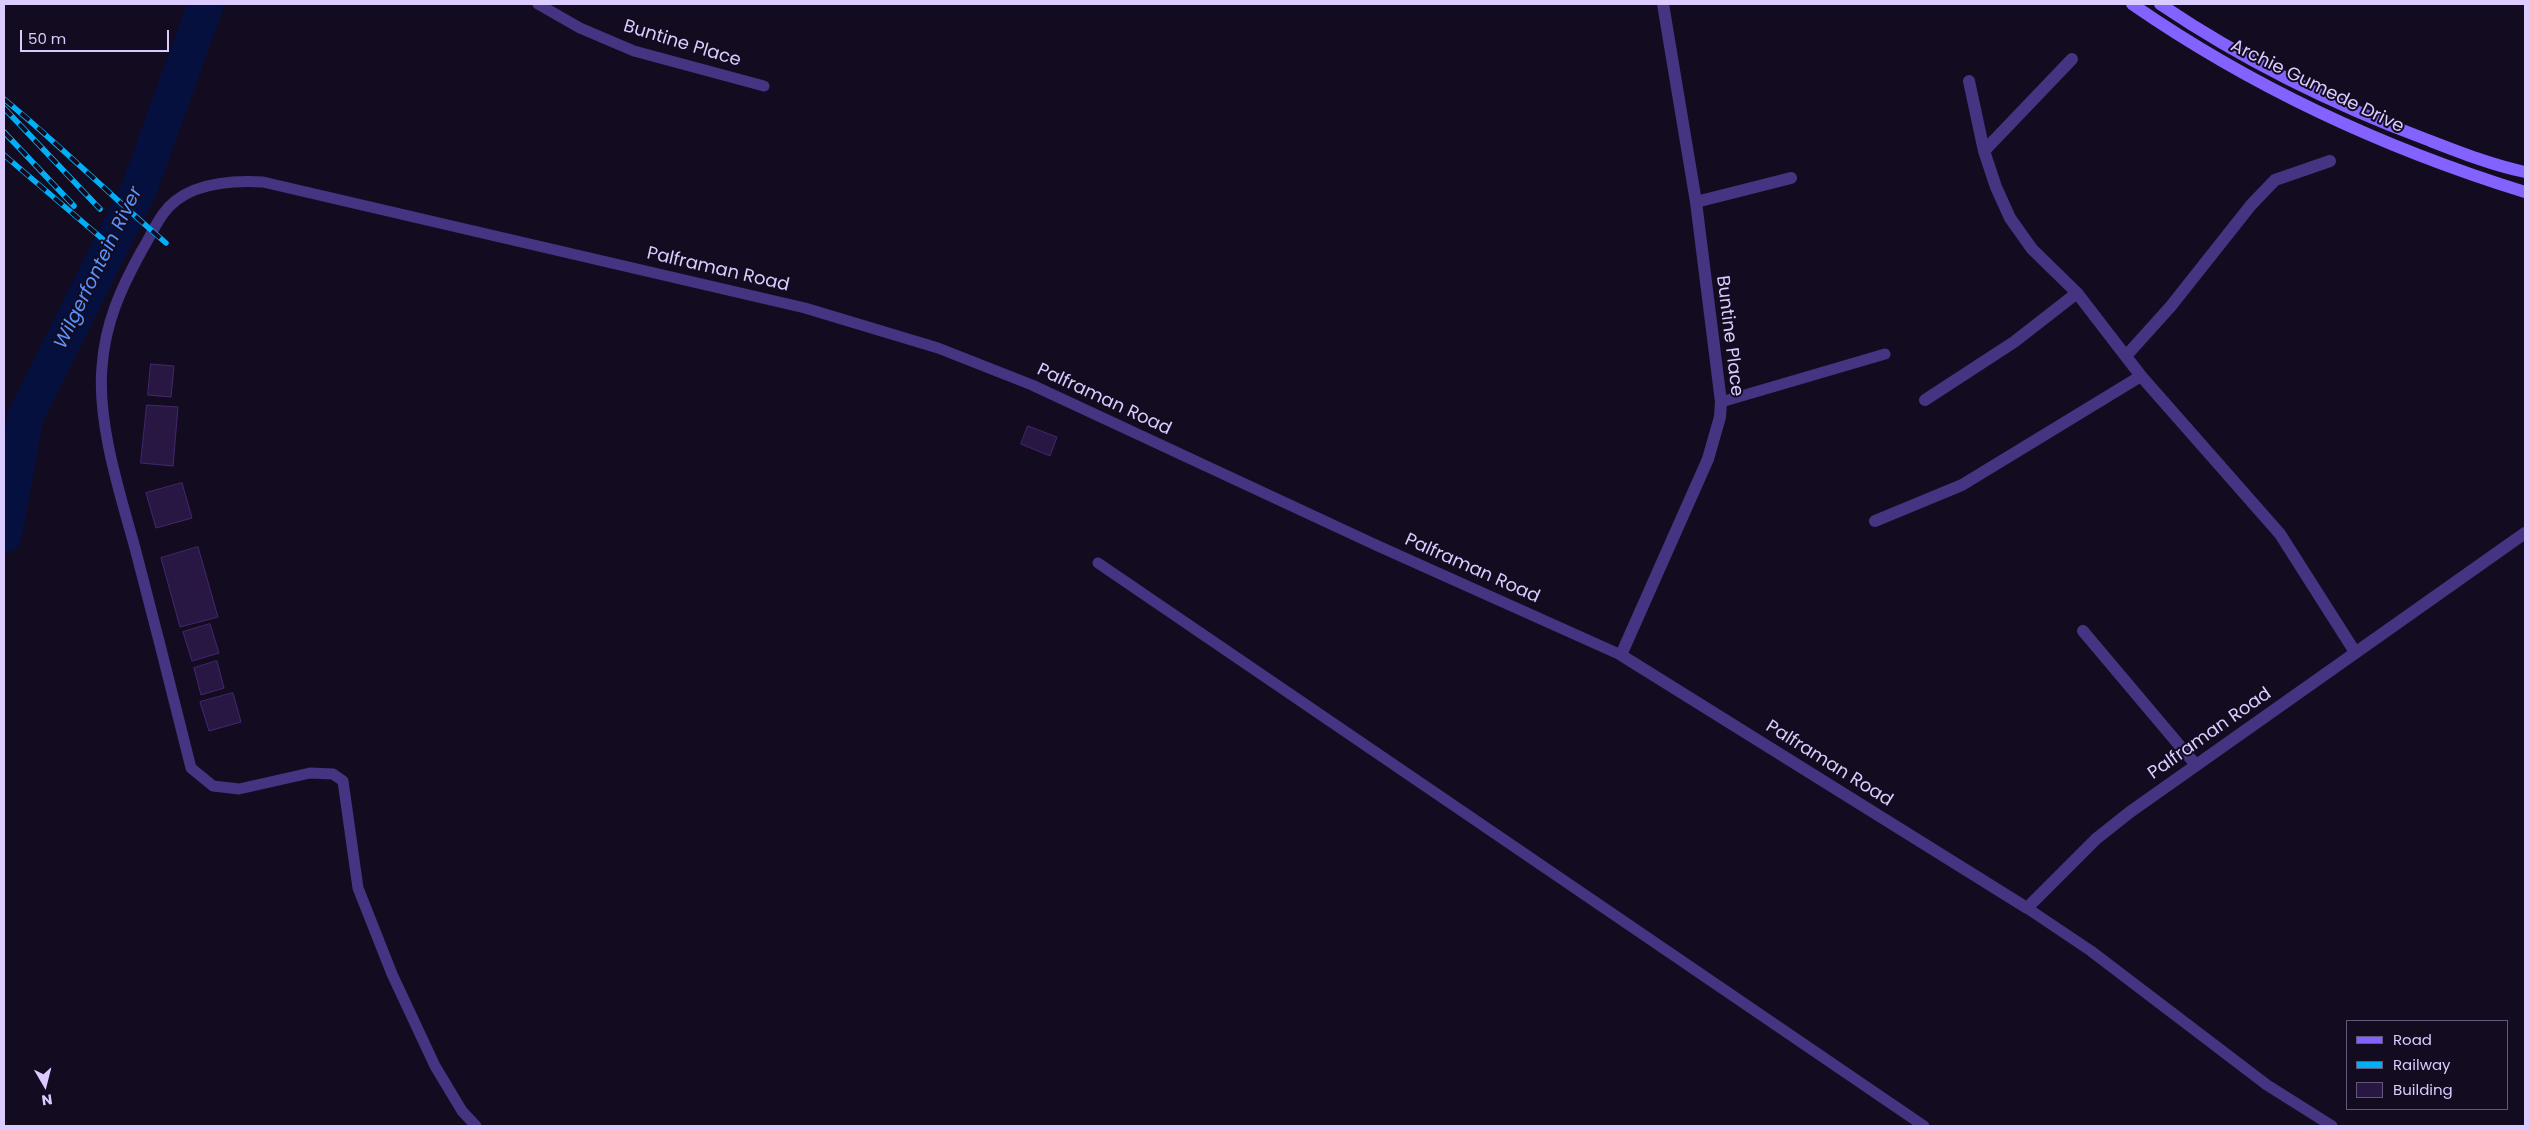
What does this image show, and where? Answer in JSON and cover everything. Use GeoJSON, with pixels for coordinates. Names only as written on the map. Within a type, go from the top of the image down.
{"type":"FeatureCollection","features":[{"type":"Feature","properties":{"kind":"main road","name":"Archie Gumede Drive"},"geometry":{"type":"LineString","coordinates":[[2132,4],[2194,44],[2352,128],[2440,164],[2525,192]]}},
{"type":"Feature","properties":{"kind":"main road","name":"Archie Gumede Drive"},"geometry":{"type":"LineString","coordinates":[[2160,4],[2246,56],[2360,115],[2454,150],[2525,172]]}},
{"type":"Feature","properties":{"kind":"street","name":"Buntine Place"},"geometry":{"type":"LineString","coordinates":[[1622,655],[1708,459],[1720,417],[1721,402],[1696,202],[1663,4]]}},
{"type":"Feature","properties":{"kind":"street"},"geometry":{"type":"LineString","coordinates":[[1984,151],[2072,59]]}},
{"type":"Feature","properties":{"kind":"street"},"geometry":{"type":"LineString","coordinates":[[1969,81],[1984,151],[1996,187],[2010,218],[2032,249],[2077,293],[2141,376],[2280,534],[2355,652]]}},
{"type":"Feature","properties":{"kind":"street"},"geometry":{"type":"LineString","coordinates":[[2126,356],[2172,306],[2250,205],[2275,180],[2330,160]]}},
{"type":"Feature","properties":{"kind":"street"},"geometry":{"type":"LineString","coordinates":[[1696,202],[1791,178]]}},
{"type":"Feature","properties":{"kind":"street"},"geometry":{"type":"LineString","coordinates":[[1925,400],[2014,342],[2077,293]]}},
{"type":"Feature","properties":{"kind":"street"},"geometry":{"type":"LineString","coordinates":[[1876,521],[1962,486],[2141,376]]}},
{"type":"Feature","properties":{"kind":"street","name":"Palframan Road"},"geometry":{"type":"LineString","coordinates":[[1622,655],[2027,908],[2096,839],[2130,812],[2525,533]]}},
{"type":"Feature","properties":{"kind":"street"},"geometry":{"type":"LineString","coordinates":[[2083,631],[2196,765]]}},
{"type":"Feature","properties":{"kind":"lane","name":"Buntine Place"},"geometry":{"type":"LineString","coordinates":[[538,4],[580,28],[634,51],[764,86]]}},
{"type":"Feature","properties":{"kind":"lane","name":"Palframan Road"},"geometry":{"type":"LineString","coordinates":[[476,1126],[462,1111],[435,1066],[392,974],[358,888],[342,781],[333,774],[317,773],[239,788],[222,787],[213,786],[192,768],[121,496],[104,415],[101,388],[106,333],[124,283],[163,214],[174,202],[190,192],[211,185],[235,181],[263,182],[805,308],[938,348],[1032,385],[1360,538],[1622,655]]}},
{"type":"Feature","properties":{"kind":"lane"},"geometry":{"type":"LineString","coordinates":[[1721,402],[1885,354]]}},
{"type":"Feature","properties":{"kind":"lane"},"geometry":{"type":"LineString","coordinates":[[1098,563],[1924,1126]]}},
{"type":"Feature","properties":{"kind":"lane"},"geometry":{"type":"LineString","coordinates":[[2027,908],[2091,951],[2267,1085],[2332,1126]]}},
{"type":"Feature","properties":{"kind":"building"},"geometry":{"type":"Polygon","coordinates":[[[151,364],[174,366],[171,397],[148,395],[151,364]]]}},
{"type":"Feature","properties":{"kind":"building"},"geometry":{"type":"Polygon","coordinates":[[[147,405],[178,407],[173,466],[141,463],[147,405]]]}},
{"type":"Feature","properties":{"kind":"building"},"geometry":{"type":"Polygon","coordinates":[[[1028,426],[1057,437],[1050,456],[1021,444],[1028,426]]]}},
{"type":"Feature","properties":{"kind":"building"},"geometry":{"type":"Polygon","coordinates":[[[182,483],[192,518],[156,528],[146,493],[182,483]]]}},
{"type":"Feature","properties":{"kind":"building"},"geometry":{"type":"Polygon","coordinates":[[[198,547],[218,617],[180,627],[161,558],[198,547]]]}},
{"type":"Feature","properties":{"kind":"building"},"geometry":{"type":"Polygon","coordinates":[[[210,624],[219,653],[192,661],[183,632],[210,624]]]}},
{"type":"Feature","properties":{"kind":"building"},"geometry":{"type":"Polygon","coordinates":[[[217,661],[224,688],[201,695],[194,668],[217,661]]]}},
{"type":"Feature","properties":{"kind":"building"},"geometry":{"type":"Polygon","coordinates":[[[233,693],[241,722],[209,731],[200,702],[233,693]]]}},
{"type":"Feature","properties":{"kind":"waterway","name":"Wilgerfontein River"},"geometry":{"type":"LineString","coordinates":[[4,535],[26,415],[139,189],[206,4]]}},
{"type":"Feature","properties":{"kind":"railway"},"geometry":{"type":"LineString","coordinates":[[4,99],[166,243]]}},
{"type":"Feature","properties":{"kind":"railway"},"geometry":{"type":"LineString","coordinates":[[4,108],[100,209]]}},
{"type":"Feature","properties":{"kind":"railway"},"geometry":{"type":"LineString","coordinates":[[4,132],[74,206]]}},
{"type":"Feature","properties":{"kind":"railway"},"geometry":{"type":"LineString","coordinates":[[4,155],[112,247]]}}]}
